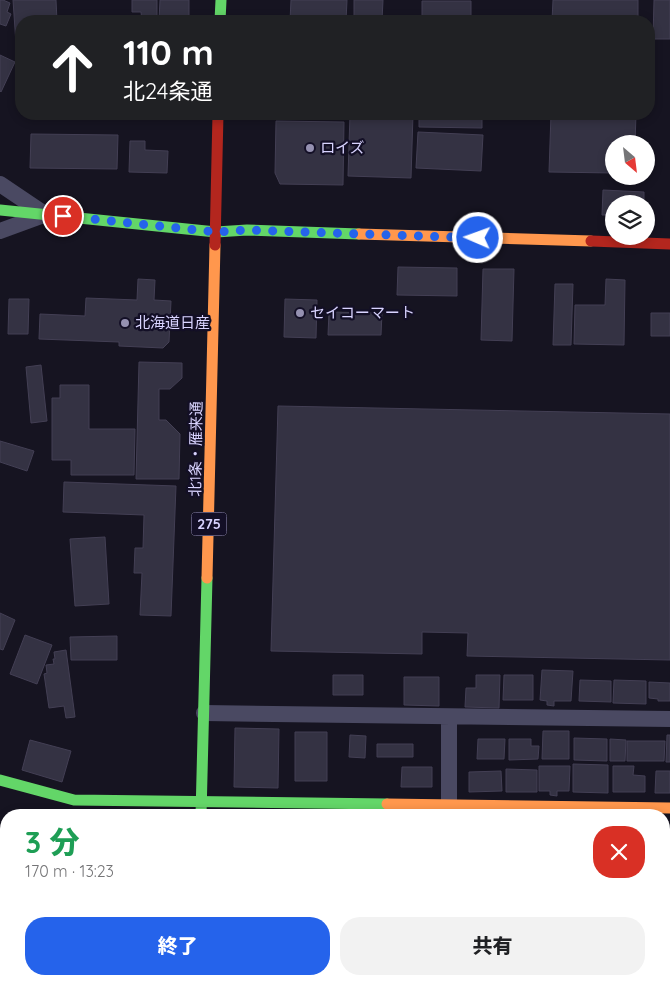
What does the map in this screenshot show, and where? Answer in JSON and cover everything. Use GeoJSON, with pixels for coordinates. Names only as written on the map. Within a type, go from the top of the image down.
{"type":"FeatureCollection","features":[{"type":"Feature","properties":{"kind":"main road"},"geometry":{"type":"LineString","coordinates":[[220,15],[221,0]]}},
{"type":"Feature","properties":{"kind":"main road","name":"北1条・雁来通"},"geometry":{"type":"LineString","coordinates":[[201,809],[218,120]]}},
{"type":"Feature","properties":{"kind":"main road"},"geometry":{"type":"LineString","coordinates":[[0,210],[216,232],[247,230],[670,244]]}},
{"type":"Feature","properties":{"kind":"main road"},"geometry":{"type":"LineString","coordinates":[[0,780],[74,800],[449,805],[520,809]]}},
{"type":"Feature","properties":{"kind":"main road"},"geometry":{"type":"LineString","coordinates":[[632,809],[670,808]]}},
{"type":"Feature","properties":{"kind":"street"},"geometry":{"type":"LineString","coordinates":[[0,184],[45,214]]}},
{"type":"Feature","properties":{"kind":"street"},"geometry":{"type":"LineString","coordinates":[[0,231],[45,214]]}},
{"type":"Feature","properties":{"kind":"street"},"geometry":{"type":"LineString","coordinates":[[204,713],[670,719]]}},
{"type":"Feature","properties":{"kind":"street"},"geometry":{"type":"LineString","coordinates":[[449,717],[449,805]]}},
{"type":"Feature","properties":{"kind":"building"},"geometry":{"type":"Polygon","coordinates":[[[0,0],[10,3],[7,12],[11,14],[6,26],[0,24],[0,0]]]}},
{"type":"Feature","properties":{"kind":"building"},"geometry":{"type":"Polygon","coordinates":[[[13,0],[56,0],[57,15],[15,15],[15,30],[13,0]]]}},
{"type":"Feature","properties":{"kind":"building"},"geometry":{"type":"Polygon","coordinates":[[[132,0],[157,0],[157,15],[141,15],[141,12],[132,12],[132,0]]]}},
{"type":"Feature","properties":{"kind":"building"},"geometry":{"type":"Polygon","coordinates":[[[160,0],[189,0],[189,15],[159,15],[160,0]]]}},
{"type":"Feature","properties":{"kind":"building"},"geometry":{"type":"Polygon","coordinates":[[[291,0],[347,0],[346,15],[290,15],[291,0]]]}},
{"type":"Feature","properties":{"kind":"building"},"geometry":{"type":"Polygon","coordinates":[[[354,0],[383,0],[382,15],[354,15],[354,0]]]}},
{"type":"Feature","properties":{"kind":"building"},"geometry":{"type":"Polygon","coordinates":[[[553,0],[638,0],[638,15],[552,15],[553,0]]]}},
{"type":"Feature","properties":{"kind":"building"},"geometry":{"type":"Polygon","coordinates":[[[654,0],[670,0],[670,39],[655,39],[654,0]]]}},
{"type":"Feature","properties":{"kind":"building"},"geometry":{"type":"Polygon","coordinates":[[[422,1],[471,1],[471,15],[422,15],[422,1]]]}},
{"type":"Feature","properties":{"kind":"building"},"geometry":{"type":"Polygon","coordinates":[[[0,55],[15,62],[1,92],[0,91],[0,55]]]}},
{"type":"Feature","properties":{"kind":"building"},"geometry":{"type":"Polygon","coordinates":[[[350,120],[413,120],[411,178],[348,176],[350,120]]]}},
{"type":"Feature","properties":{"kind":"building"},"geometry":{"type":"Polygon","coordinates":[[[419,120],[482,120],[482,128],[419,127],[419,120]]]}},
{"type":"Feature","properties":{"kind":"building"},"geometry":{"type":"Polygon","coordinates":[[[551,120],[636,120],[635,135],[605,135],[605,173],[549,172],[551,120]]]}},
{"type":"Feature","properties":{"kind":"building","name":"ロイズ"},"geometry":{"type":"Polygon","coordinates":[[[276,121],[344,122],[343,185],[280,184],[275,173],[276,121]]]}},
{"type":"Feature","properties":{"kind":"building"},"geometry":{"type":"Polygon","coordinates":[[[418,132],[483,135],[481,171],[416,168],[418,132]]]}},
{"type":"Feature","properties":{"kind":"building"},"geometry":{"type":"Polygon","coordinates":[[[31,134],[118,135],[117,169],[30,168],[31,134]]]}},
{"type":"Feature","properties":{"kind":"building"},"geometry":{"type":"Polygon","coordinates":[[[130,141],[145,141],[145,150],[168,151],[167,173],[129,172],[130,141]]]}},
{"type":"Feature","properties":{"kind":"building"},"geometry":{"type":"Polygon","coordinates":[[[603,190],[644,192],[644,195],[605,195],[605,215],[602,215],[603,190]]]}},
{"type":"Feature","properties":{"kind":"building"},"geometry":{"type":"Polygon","coordinates":[[[398,267],[457,268],[457,296],[397,295],[398,267]]]}},
{"type":"Feature","properties":{"kind":"building"},"geometry":{"type":"Polygon","coordinates":[[[483,269],[514,269],[512,341],[481,340],[483,269]]]}},
{"type":"Feature","properties":{"kind":"building"},"geometry":{"type":"Polygon","coordinates":[[[138,279],[155,280],[154,300],[171,301],[169,342],[163,348],[119,346],[119,342],[39,339],[40,314],[85,316],[86,298],[137,300],[138,279]]]}},
{"type":"Feature","properties":{"kind":"building"},"geometry":{"type":"Polygon","coordinates":[[[606,279],[625,280],[624,345],[574,344],[575,305],[605,305],[606,279]]]}},
{"type":"Feature","properties":{"kind":"building"},"geometry":{"type":"Polygon","coordinates":[[[555,284],[573,284],[571,345],[553,345],[555,284]]]}},
{"type":"Feature","properties":{"kind":"building"},"geometry":{"type":"Polygon","coordinates":[[[9,299],[29,299],[28,334],[8,334],[9,299]]]}},
{"type":"Feature","properties":{"kind":"building"},"geometry":{"type":"Polygon","coordinates":[[[285,299],[317,300],[316,338],[284,337],[285,299]]]}},
{"type":"Feature","properties":{"kind":"building"},"geometry":{"type":"Polygon","coordinates":[[[329,312],[382,313],[381,335],[328,335],[329,312]]]}},
{"type":"Feature","properties":{"kind":"building"},"geometry":{"type":"Polygon","coordinates":[[[651,313],[670,313],[670,336],[651,336],[651,313]]]}},
{"type":"Feature","properties":{"kind":"building"},"geometry":{"type":"Polygon","coordinates":[[[139,362],[182,363],[182,378],[170,389],[159,389],[159,420],[166,420],[180,434],[179,479],[136,479],[139,362]]]}},
{"type":"Feature","properties":{"kind":"building"},"geometry":{"type":"Polygon","coordinates":[[[41,365],[47,421],[31,423],[26,367],[41,365]]]}},
{"type":"Feature","properties":{"kind":"building"},"geometry":{"type":"Polygon","coordinates":[[[60,385],[89,385],[89,429],[135,429],[134,475],[71,475],[71,460],[52,460],[52,398],[60,398],[60,385]]]}},
{"type":"Feature","properties":{"kind":"building"},"geometry":{"type":"Polygon","coordinates":[[[278,406],[670,414],[670,660],[467,656],[468,633],[422,632],[422,654],[271,651],[278,406]]]}},
{"type":"Feature","properties":{"kind":"building"},"geometry":{"type":"Polygon","coordinates":[[[0,441],[34,451],[27,471],[0,462],[0,441]]]}},
{"type":"Feature","properties":{"kind":"building"},"geometry":{"type":"Polygon","coordinates":[[[64,482],[176,486],[171,616],[140,615],[142,573],[134,573],[135,548],[143,548],[144,515],[63,512],[64,482]]]}},
{"type":"Feature","properties":{"kind":"building"},"geometry":{"type":"Polygon","coordinates":[[[105,537],[109,604],[75,606],[70,539],[105,537]]]}},
{"type":"Feature","properties":{"kind":"building"},"geometry":{"type":"Polygon","coordinates":[[[0,613],[15,620],[3,650],[0,649],[0,613]]]}},
{"type":"Feature","properties":{"kind":"building"},"geometry":{"type":"Polygon","coordinates":[[[25,635],[52,645],[37,684],[10,674],[25,635]]]}},
{"type":"Feature","properties":{"kind":"building"},"geometry":{"type":"Polygon","coordinates":[[[117,636],[117,660],[71,660],[70,637],[117,636]]]}},
{"type":"Feature","properties":{"kind":"building"},"geometry":{"type":"Polygon","coordinates":[[[66,650],[75,717],[66,718],[64,706],[49,708],[44,674],[47,673],[46,665],[54,664],[54,652],[66,650]]]}},
{"type":"Feature","properties":{"kind":"building"},"geometry":{"type":"Polygon","coordinates":[[[542,670],[573,671],[571,701],[554,701],[554,706],[547,705],[547,701],[540,700],[542,670]]]}},
{"type":"Feature","properties":{"kind":"building"},"geometry":{"type":"Polygon","coordinates":[[[333,675],[363,675],[363,695],[333,695],[333,675]]]}},
{"type":"Feature","properties":{"kind":"building"},"geometry":{"type":"Polygon","coordinates":[[[476,675],[500,675],[499,708],[465,707],[466,688],[476,688],[476,675]]]}},
{"type":"Feature","properties":{"kind":"building"},"geometry":{"type":"Polygon","coordinates":[[[504,675],[533,675],[533,700],[503,700],[504,675]]]}},
{"type":"Feature","properties":{"kind":"building"},"geometry":{"type":"Polygon","coordinates":[[[404,677],[439,677],[439,706],[404,705],[404,677]]]}},
{"type":"Feature","properties":{"kind":"building"},"geometry":{"type":"Polygon","coordinates":[[[580,680],[611,681],[611,702],[579,701],[580,680]]]}},
{"type":"Feature","properties":{"kind":"building"},"geometry":{"type":"Polygon","coordinates":[[[614,680],[646,681],[646,704],[613,703],[614,680]]]}},
{"type":"Feature","properties":{"kind":"building"},"geometry":{"type":"Polygon","coordinates":[[[649,682],[670,683],[670,701],[658,701],[658,699],[649,698],[649,682]]]}},
{"type":"Feature","properties":{"kind":"building"},"geometry":{"type":"Polygon","coordinates":[[[235,728],[279,729],[278,788],[234,787],[235,728]]]}},
{"type":"Feature","properties":{"kind":"building"},"geometry":{"type":"Polygon","coordinates":[[[543,731],[569,731],[569,759],[542,759],[543,731]]]}},
{"type":"Feature","properties":{"kind":"building"},"geometry":{"type":"Polygon","coordinates":[[[295,732],[327,732],[327,781],[295,781],[295,732]]]}},
{"type":"Feature","properties":{"kind":"building"},"geometry":{"type":"Polygon","coordinates":[[[350,735],[366,736],[365,758],[349,757],[350,735]]]}},
{"type":"Feature","properties":{"kind":"building"},"geometry":{"type":"Polygon","coordinates":[[[667,735],[670,735],[670,762],[666,762],[667,735]]]}},
{"type":"Feature","properties":{"kind":"building"},"geometry":{"type":"Polygon","coordinates":[[[574,738],[607,739],[607,761],[574,760],[574,738]]]}},
{"type":"Feature","properties":{"kind":"building"},"geometry":{"type":"Polygon","coordinates":[[[478,739],[505,739],[504,759],[477,759],[478,739]]]}},
{"type":"Feature","properties":{"kind":"building"},"geometry":{"type":"Polygon","coordinates":[[[509,739],[531,739],[531,746],[539,746],[538,759],[509,760],[509,739]]]}},
{"type":"Feature","properties":{"kind":"building"},"geometry":{"type":"Polygon","coordinates":[[[610,739],[626,740],[625,761],[610,761],[610,739]]]}},
{"type":"Feature","properties":{"kind":"building"},"geometry":{"type":"Polygon","coordinates":[[[30,740],[71,751],[62,782],[22,770],[30,740]]]}},
{"type":"Feature","properties":{"kind":"building"},"geometry":{"type":"Polygon","coordinates":[[[627,741],[665,741],[664,761],[627,761],[627,741]]]}},
{"type":"Feature","properties":{"kind":"building"},"geometry":{"type":"Polygon","coordinates":[[[377,744],[413,744],[413,757],[377,757],[377,744]]]}},
{"type":"Feature","properties":{"kind":"building"},"geometry":{"type":"Polygon","coordinates":[[[573,764],[608,765],[608,793],[573,792],[573,764]]]}},
{"type":"Feature","properties":{"kind":"building"},"geometry":{"type":"Polygon","coordinates":[[[539,766],[570,766],[569,791],[557,791],[557,796],[550,795],[550,791],[539,791],[539,766]]]}},
{"type":"Feature","properties":{"kind":"building"},"geometry":{"type":"Polygon","coordinates":[[[613,766],[634,766],[633,775],[645,776],[645,792],[613,792],[613,766]]]}},
{"type":"Feature","properties":{"kind":"building"},"geometry":{"type":"Polygon","coordinates":[[[402,767],[432,767],[432,787],[401,787],[402,767]]]}},
{"type":"Feature","properties":{"kind":"building"},"geometry":{"type":"Polygon","coordinates":[[[506,769],[537,770],[537,792],[506,792],[506,769]]]}},
{"type":"Feature","properties":{"kind":"building"},"geometry":{"type":"Polygon","coordinates":[[[501,771],[502,791],[469,792],[469,772],[501,771]]]}},
{"type":"Feature","properties":{"kind":"building"},"geometry":{"type":"Polygon","coordinates":[[[656,771],[670,771],[670,793],[655,793],[656,771]]]}},
{"type":"Feature","properties":{"kind":"traffic: fast"},"geometry":{"type":"LineString","coordinates":[[220,15],[221,0]]}},
{"type":"Feature","properties":{"kind":"traffic: fast"},"geometry":{"type":"LineString","coordinates":[[0,210],[216,232],[247,230],[359,234]]}},
{"type":"Feature","properties":{"kind":"traffic: fast"},"geometry":{"type":"LineString","coordinates":[[201,809],[207,578]]}},
{"type":"Feature","properties":{"kind":"traffic: fast"},"geometry":{"type":"LineString","coordinates":[[0,780],[74,800],[387,804]]}},
{"type":"Feature","properties":{"kind":"traffic: slow"},"geometry":{"type":"LineString","coordinates":[[359,234],[591,241]]}},
{"type":"Feature","properties":{"kind":"traffic: slow"},"geometry":{"type":"LineString","coordinates":[[207,578],[215,245]]}},
{"type":"Feature","properties":{"kind":"traffic: slow"},"geometry":{"type":"LineString","coordinates":[[387,804],[670,808]]}},
{"type":"Feature","properties":{"kind":"traffic: jam"},"geometry":{"type":"LineString","coordinates":[[215,245],[218,120]]}},
{"type":"Feature","properties":{"kind":"traffic: jam"},"geometry":{"type":"LineString","coordinates":[[591,241],[670,244]]}},
{"type":"Feature","properties":{"kind":"place","name":"ロイズ"},"geometry":{"type":"Point","coordinates":[310,148]}},
{"type":"Feature","properties":{"kind":"place","name":"セイコーマート"},"geometry":{"type":"Point","coordinates":[300,313]}},
{"type":"Feature","properties":{"kind":"place","name":"北海道日産"},"geometry":{"type":"Point","coordinates":[125,323]}},
{"type":"Feature","properties":{"kind":"route"},"geometry":{"type":"LineString","coordinates":[[63,216],[216,232],[247,230],[478,238]]}}]}
